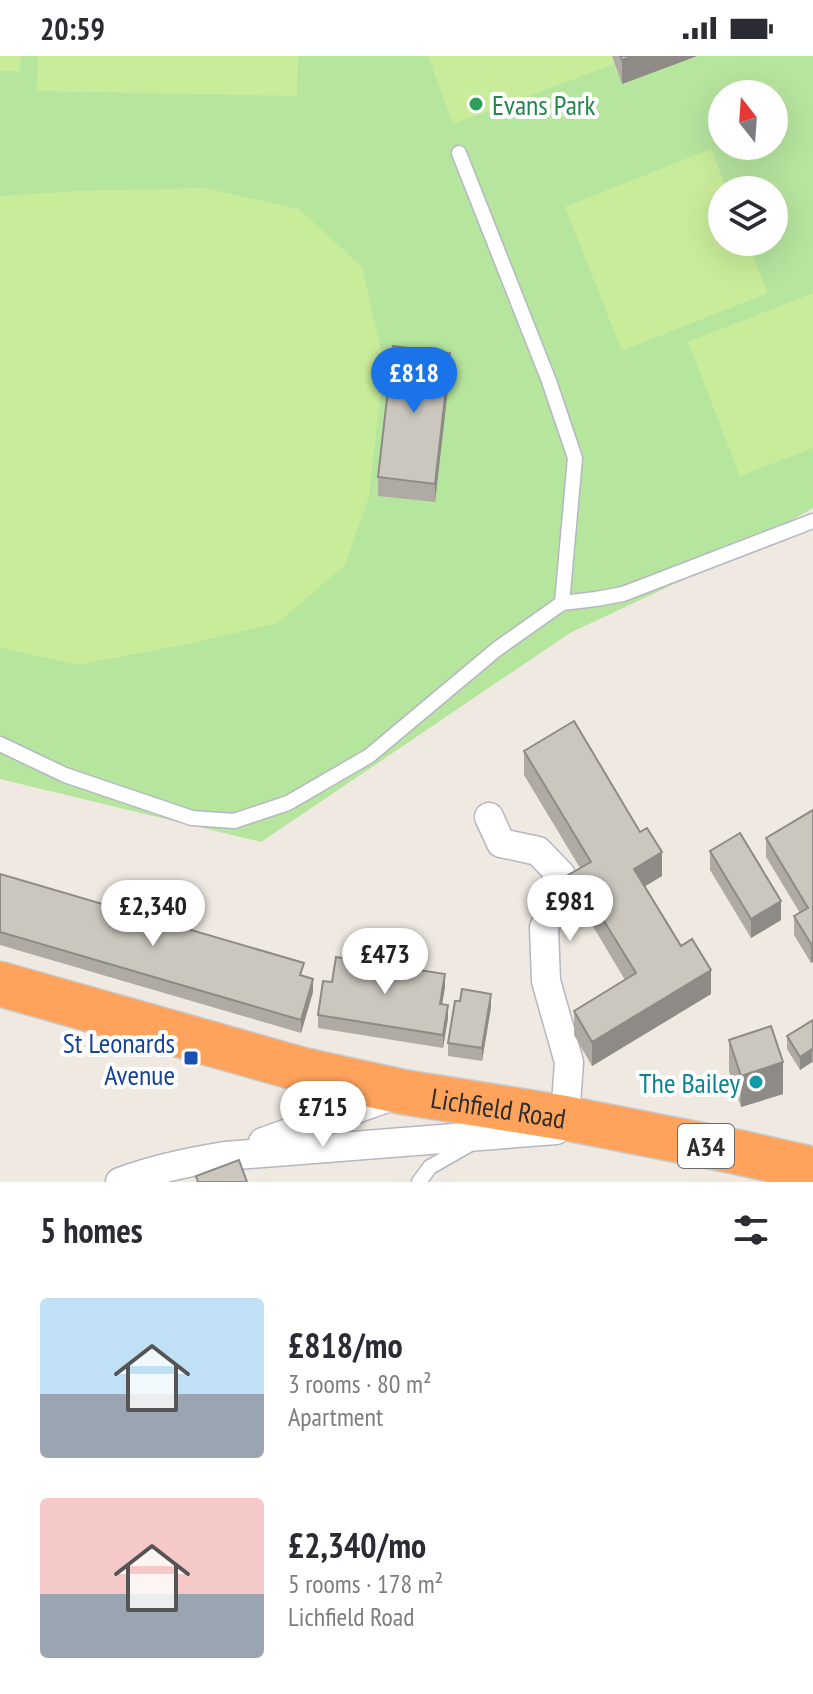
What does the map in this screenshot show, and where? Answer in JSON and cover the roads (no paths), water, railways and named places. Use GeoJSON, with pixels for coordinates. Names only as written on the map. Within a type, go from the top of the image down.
{"type":"FeatureCollection","features":[{"type":"Feature","properties":{"kind":"highway","name":"Lichfield Road"},"geometry":{"type":"LineString","coordinates":[[0,984],[303,1070],[403,1092],[583,1122],[812,1167]]}},
{"type":"Feature","properties":{"kind":"street"},"geometry":{"type":"LineString","coordinates":[[120,1182],[184,1162],[225,1156],[482,1136],[583,1122],[546,981],[544,928],[558,894],[561,875],[538,851],[501,843],[489,817]]}},
{"type":"Feature","properties":{"kind":"street"},"geometry":{"type":"LineString","coordinates":[[225,1156],[403,1092]]}},
{"type":"Feature","properties":{"kind":"lane"},"geometry":{"type":"LineString","coordinates":[[459,153],[549,381],[575,458],[562,603]]}},
{"type":"Feature","properties":{"kind":"lane"},"geometry":{"type":"LineString","coordinates":[[0,744],[65,775],[192,818],[234,821],[288,803],[369,756],[497,649],[562,603],[623,594],[813,521]]}},
{"type":"Feature","properties":{"kind":"lane"},"geometry":{"type":"LineString","coordinates":[[419,1182],[430,1167],[482,1136]]}},
{"type":"Feature","properties":{"kind":"place","name":"Evans Park"},"geometry":{"type":"Point","coordinates":[476,104]}},
{"type":"Feature","properties":{"kind":"place","name":"St Leonards Avenue"},"geometry":{"type":"Point","coordinates":[191,1058]}},
{"type":"Feature","properties":{"kind":"place","name":"The Bailey"},"geometry":{"type":"Point","coordinates":[756,1082]}}]}
